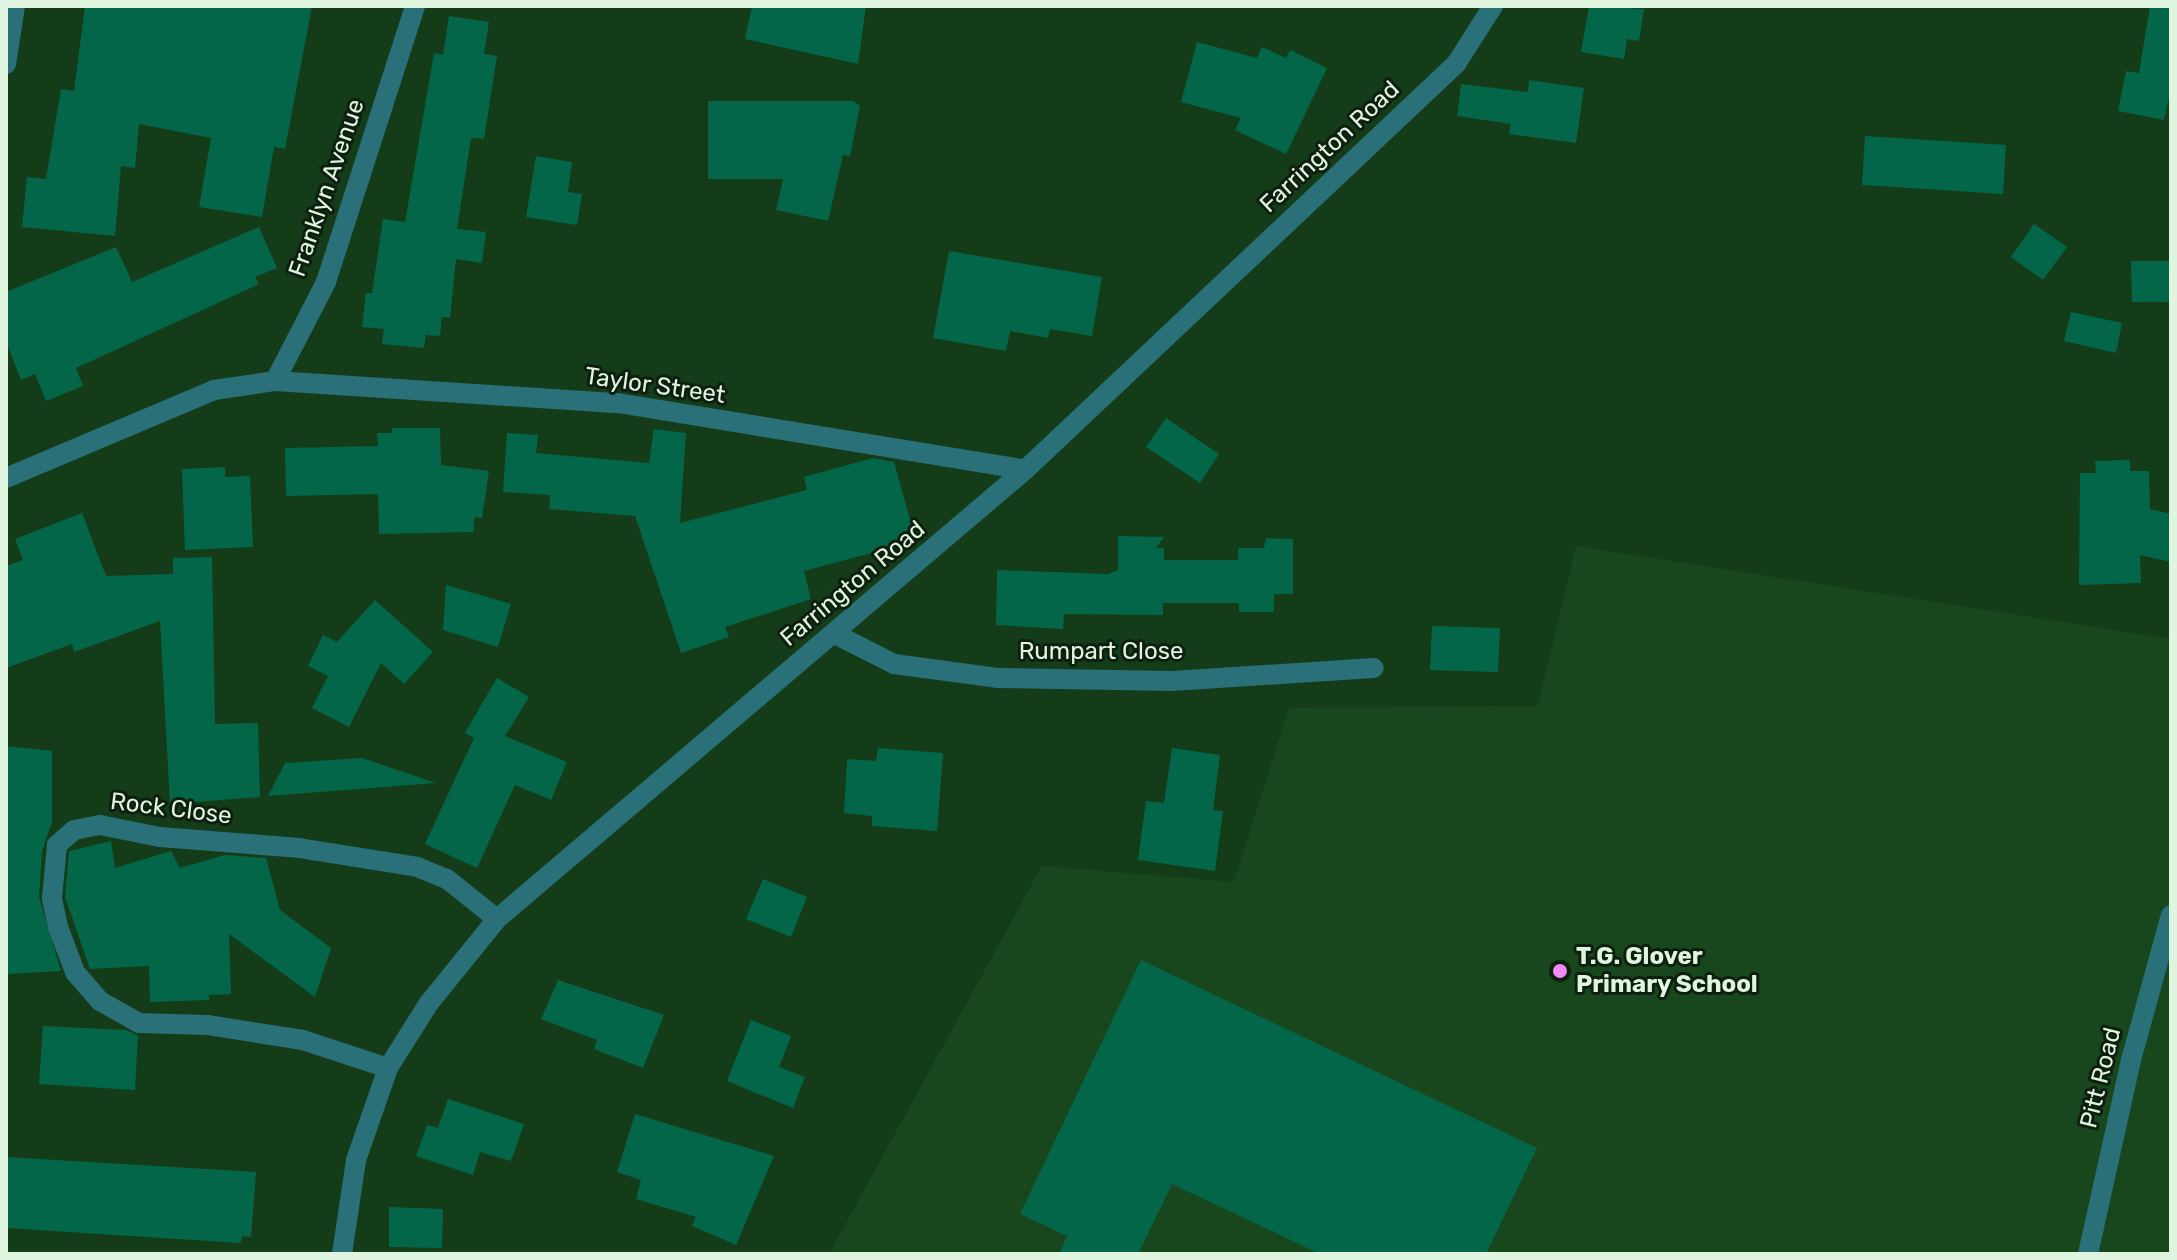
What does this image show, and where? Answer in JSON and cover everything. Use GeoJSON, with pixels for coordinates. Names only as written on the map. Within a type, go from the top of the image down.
{"type":"FeatureCollection","features":[{"type":"Feature","properties":{"kind":"street"},"geometry":{"type":"LineString","coordinates":[[6,64],[15,6]]}},
{"type":"Feature","properties":{"kind":"street","name":"Franklyn Avenue"},"geometry":{"type":"LineString","coordinates":[[275,381],[326,282],[415,6]]}},
{"type":"Feature","properties":{"kind":"street","name":"Farrington Road"},"geometry":{"type":"LineString","coordinates":[[342,1254],[354,1171],[388,1068],[429,1003],[497,919],[1025,470],[1456,64],[1493,6]]}},
{"type":"Feature","properties":{"kind":"street"},"geometry":{"type":"LineString","coordinates":[[6,478],[214,390],[275,381]]}},
{"type":"Feature","properties":{"kind":"street","name":"Taylor Street"},"geometry":{"type":"LineString","coordinates":[[275,381],[618,403],[1025,470]]}},
{"type":"Feature","properties":{"kind":"street","name":"Rumpart Close"},"geometry":{"type":"LineString","coordinates":[[835,634],[894,664],[997,678],[1172,681],[1374,668]]}},
{"type":"Feature","properties":{"kind":"street","name":"Rock Close"},"geometry":{"type":"LineString","coordinates":[[388,1068],[303,1040],[207,1025],[139,1023],[100,1001],[75,972],[58,927],[52,898],[57,845],[74,830],[100,825],[160,837],[299,848],[417,867],[447,879],[497,919]]}},
{"type":"Feature","properties":{"kind":"street","name":"Pitt Road"},"geometry":{"type":"LineString","coordinates":[[2088,1254],[2131,1060],[2171,915]]}},
{"type":"Feature","properties":{"kind":"shaded area","name":"T.G. Glover Primary School"},"geometry":{"type":"Polygon","coordinates":[[[1576,546],[2171,639],[2171,1254],[829,1254],[1042,866],[1234,882],[1289,708],[1538,706],[1576,546]]]}},
{"type":"Feature","properties":{"kind":"building"},"geometry":{"type":"Polygon","coordinates":[[[85,6],[312,6],[285,149],[274,147],[262,217],[199,207],[211,138],[139,124],[135,168],[121,166],[115,236],[22,227],[27,177],[46,179],[61,89],[74,91],[85,6]]]}},
{"type":"Feature","properties":{"kind":"building"},"geometry":{"type":"Polygon","coordinates":[[[752,6],[866,6],[858,64],[745,39],[752,6]]]}},
{"type":"Feature","properties":{"kind":"building"},"geometry":{"type":"Polygon","coordinates":[[[1589,6],[1644,9],[1639,41],[1627,39],[1624,59],[1581,52],[1589,6]]]}},
{"type":"Feature","properties":{"kind":"building"},"geometry":{"type":"Polygon","coordinates":[[[2150,6],[2171,6],[2171,89],[2164,120],[2118,111],[2126,71],[2139,73],[2150,6]]]}},
{"type":"Feature","properties":{"kind":"building"},"geometry":{"type":"Polygon","coordinates":[[[449,16],[489,22],[484,54],[497,56],[484,139],[471,138],[457,229],[486,232],[482,263],[456,259],[450,318],[442,317],[440,336],[426,335],[424,348],[382,344],[384,329],[362,327],[366,293],[372,293],[383,219],[405,222],[434,53],[443,55],[449,16]]]}},
{"type":"Feature","properties":{"kind":"building"},"geometry":{"type":"Polygon","coordinates":[[[1197,42],[1257,58],[1262,47],[1286,58],[1290,50],[1327,68],[1286,154],[1235,130],[1241,118],[1181,102],[1197,42]]]}},
{"type":"Feature","properties":{"kind":"building"},"geometry":{"type":"Polygon","coordinates":[[[1529,80],[1584,88],[1576,143],[1509,134],[1511,124],[1457,116],[1461,84],[1528,92],[1529,80]]]}},
{"type":"Feature","properties":{"kind":"building"},"geometry":{"type":"Polygon","coordinates":[[[708,101],[853,101],[860,106],[850,156],[843,155],[828,221],[776,210],[783,179],[708,179],[708,101]]]}},
{"type":"Feature","properties":{"kind":"building"},"geometry":{"type":"Polygon","coordinates":[[[1865,136],[2006,145],[2003,194],[1862,185],[1865,136]]]}},
{"type":"Feature","properties":{"kind":"building"},"geometry":{"type":"Polygon","coordinates":[[[536,156],[572,162],[568,192],[582,194],[577,225],[526,217],[536,156]]]}},
{"type":"Feature","properties":{"kind":"building"},"geometry":{"type":"Polygon","coordinates":[[[2034,224],[2067,247],[2043,280],[2011,257],[2034,224]]]}},
{"type":"Feature","properties":{"kind":"building"},"geometry":{"type":"Polygon","coordinates":[[[259,227],[277,268],[255,277],[259,284],[76,368],[83,386],[46,401],[35,374],[21,380],[6,342],[6,292],[116,247],[132,282],[259,227]]]}},
{"type":"Feature","properties":{"kind":"building"},"geometry":{"type":"Polygon","coordinates":[[[949,251],[1102,277],[1092,336],[1050,329],[1048,338],[1010,331],[1006,351],[933,338],[949,251]]]}},
{"type":"Feature","properties":{"kind":"building"},"geometry":{"type":"Polygon","coordinates":[[[2131,261],[2171,261],[2171,302],[2132,302],[2131,261]]]}},
{"type":"Feature","properties":{"kind":"building"},"geometry":{"type":"Polygon","coordinates":[[[2071,312],[2122,323],[2116,353],[2064,341],[2071,312]]]}},
{"type":"Feature","properties":{"kind":"building"},"geometry":{"type":"Polygon","coordinates":[[[1166,418],[1219,454],[1200,483],[1146,447],[1166,418]]]}},
{"type":"Feature","properties":{"kind":"building"},"geometry":{"type":"Polygon","coordinates":[[[392,428],[440,428],[441,465],[489,471],[482,518],[474,517],[474,532],[379,534],[378,494],[286,496],[285,448],[378,446],[377,433],[392,433],[392,428]]]}},
{"type":"Feature","properties":{"kind":"building"},"geometry":{"type":"Polygon","coordinates":[[[654,429],[686,433],[680,523],[807,490],[804,477],[873,458],[894,462],[916,541],[804,571],[811,599],[725,627],[729,637],[681,653],[635,516],[549,509],[550,495],[503,492],[507,433],[538,435],[536,453],[649,463],[654,429]]]}},
{"type":"Feature","properties":{"kind":"building"},"geometry":{"type":"Polygon","coordinates":[[[2130,460],[2130,471],[2149,471],[2150,509],[2171,514],[2171,562],[2140,555],[2141,583],[2079,585],[2080,473],[2096,473],[2095,461],[2130,460]]]}},
{"type":"Feature","properties":{"kind":"building"},"geometry":{"type":"Polygon","coordinates":[[[225,467],[225,477],[250,476],[253,547],[185,550],[182,469],[225,467]]]}},
{"type":"Feature","properties":{"kind":"building"},"geometry":{"type":"Polygon","coordinates":[[[82,513],[106,576],[173,574],[173,558],[212,557],[215,724],[258,723],[260,797],[170,804],[160,621],[74,652],[72,644],[6,668],[6,566],[23,560],[15,539],[82,513]]]}},
{"type":"Feature","properties":{"kind":"building"},"geometry":{"type":"Polygon","coordinates":[[[1118,536],[1164,537],[1156,548],[1164,548],[1164,560],[1238,560],[1238,548],[1264,548],[1266,538],[1293,539],[1293,594],[1274,594],[1274,612],[1239,612],[1239,603],[1163,603],[1163,615],[1064,614],[1063,629],[996,625],[997,570],[1108,574],[1118,570],[1118,536]]]}},
{"type":"Feature","properties":{"kind":"building"},"geometry":{"type":"Polygon","coordinates":[[[446,585],[511,604],[498,647],[443,630],[446,585]]]}},
{"type":"Feature","properties":{"kind":"building"},"geometry":{"type":"Polygon","coordinates":[[[375,600],[433,652],[404,684],[381,663],[349,727],[312,708],[328,676],[308,666],[323,635],[337,642],[375,600]]]}},
{"type":"Feature","properties":{"kind":"building"},"geometry":{"type":"Polygon","coordinates":[[[1432,626],[1500,628],[1498,672],[1430,670],[1432,626]]]}},
{"type":"Feature","properties":{"kind":"building"},"geometry":{"type":"Polygon","coordinates":[[[497,678],[529,697],[505,736],[567,762],[551,800],[515,785],[477,868],[425,844],[474,738],[465,733],[497,678]]]}},
{"type":"Feature","properties":{"kind":"building"},"geometry":{"type":"Polygon","coordinates":[[[6,746],[52,751],[52,822],[42,851],[39,897],[61,971],[6,974],[6,746]]]}},
{"type":"Feature","properties":{"kind":"building"},"geometry":{"type":"Polygon","coordinates":[[[878,748],[943,753],[937,831],[872,826],[872,816],[844,813],[847,759],[876,761],[878,748]]]}},
{"type":"Feature","properties":{"kind":"building"},"geometry":{"type":"Polygon","coordinates":[[[1172,748],[1220,755],[1213,810],[1223,811],[1215,871],[1138,860],[1146,801],[1164,803],[1172,748]]]}},
{"type":"Feature","properties":{"kind":"building"},"geometry":{"type":"Polygon","coordinates":[[[362,758],[436,783],[268,796],[285,763],[362,758]]]}},
{"type":"Feature","properties":{"kind":"building"},"geometry":{"type":"Polygon","coordinates":[[[111,841],[115,868],[171,851],[180,868],[225,855],[266,858],[280,910],[331,948],[315,997],[229,934],[231,994],[209,995],[209,1000],[150,1002],[149,966],[90,969],[65,897],[69,851],[111,841]]]}},
{"type":"Feature","properties":{"kind":"building"},"geometry":{"type":"Polygon","coordinates":[[[763,879],[807,897],[791,937],[746,919],[763,879]]]}},
{"type":"Feature","properties":{"kind":"building"},"geometry":{"type":"Polygon","coordinates":[[[1141,960],[1537,1148],[1486,1254],[1320,1254],[1172,1184],[1138,1254],[1059,1254],[1067,1236],[1020,1214],[1141,960]]]}},
{"type":"Feature","properties":{"kind":"building"},"geometry":{"type":"Polygon","coordinates":[[[558,980],[664,1015],[643,1068],[594,1049],[597,1040],[541,1019],[558,980]]]}},
{"type":"Feature","properties":{"kind":"building"},"geometry":{"type":"Polygon","coordinates":[[[751,1020],[791,1036],[779,1067],[805,1077],[793,1108],[727,1081],[751,1020]]]}},
{"type":"Feature","properties":{"kind":"building"},"geometry":{"type":"Polygon","coordinates":[[[43,1026],[126,1030],[138,1036],[135,1090],[39,1084],[43,1026]]]}},
{"type":"Feature","properties":{"kind":"building"},"geometry":{"type":"Polygon","coordinates":[[[448,1099],[524,1124],[511,1161],[480,1152],[473,1175],[416,1156],[427,1125],[438,1128],[448,1099]]]}},
{"type":"Feature","properties":{"kind":"building"},"geometry":{"type":"Polygon","coordinates":[[[635,1114],[774,1156],[736,1245],[692,1226],[696,1217],[636,1199],[641,1180],[617,1172],[635,1114]]]}},
{"type":"Feature","properties":{"kind":"building"},"geometry":{"type":"Polygon","coordinates":[[[6,1157],[256,1172],[251,1237],[242,1236],[241,1243],[6,1228],[6,1157]]]}},
{"type":"Feature","properties":{"kind":"building"},"geometry":{"type":"Polygon","coordinates":[[[389,1207],[443,1209],[442,1248],[389,1247],[389,1207]]]}},
{"type":"Feature","properties":{"kind":"place","name":"T.G. Glover Primary School"},"geometry":{"type":"Point","coordinates":[1560,971]}}]}
